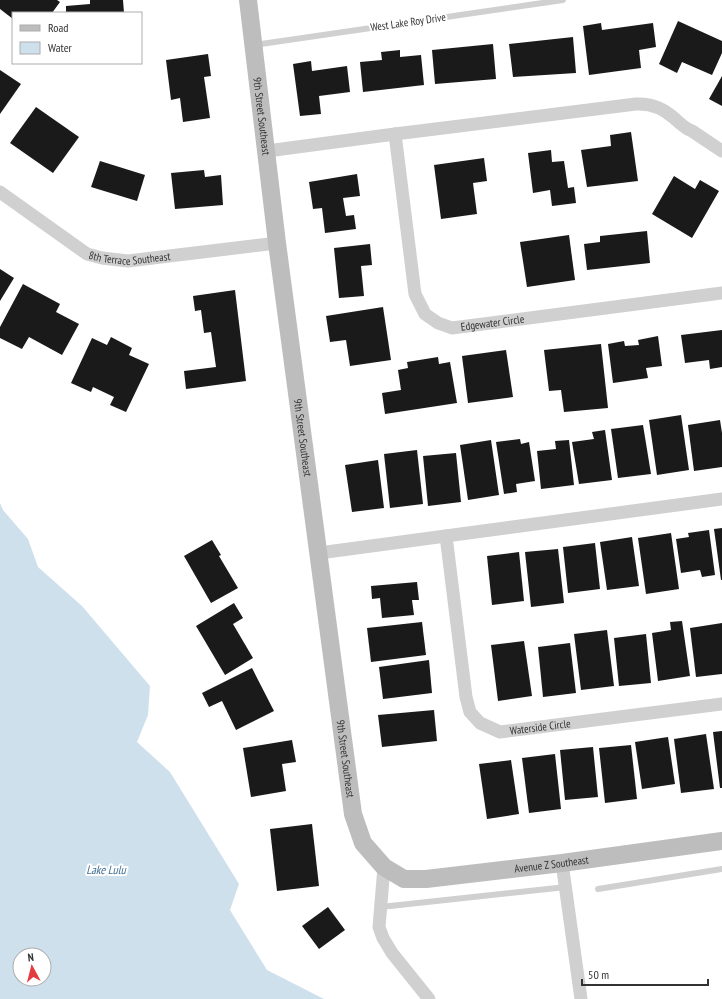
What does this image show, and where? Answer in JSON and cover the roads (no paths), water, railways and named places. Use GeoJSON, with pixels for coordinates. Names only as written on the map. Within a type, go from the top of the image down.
{"type":"FeatureCollection","features":[{"type":"Feature","properties":{"kind":"street","name":"9th Street Southeast"},"geometry":{"type":"LineString","coordinates":[[248,0],[277,243],[353,814],[363,844],[384,867]]}},
{"type":"Feature","properties":{"kind":"street"},"geometry":{"type":"LineString","coordinates":[[267,151],[636,104],[648,104],[663,110],[687,130],[692,131],[722,151]]}},
{"type":"Feature","properties":{"kind":"street","name":"Edgewater Circle"},"geometry":{"type":"LineString","coordinates":[[395,134],[416,294],[425,314],[438,323],[452,328],[722,293]]}},
{"type":"Feature","properties":{"kind":"street","name":"8th Terrace Southeast"},"geometry":{"type":"LineString","coordinates":[[0,192],[87,254],[102,258],[128,261],[277,243]]}},
{"type":"Feature","properties":{"kind":"street"},"geometry":{"type":"LineString","coordinates":[[319,553],[722,499]]}},
{"type":"Feature","properties":{"kind":"street","name":"Waterside Circle"},"geometry":{"type":"LineString","coordinates":[[446,536],[466,697],[470,712],[480,723],[500,732],[722,704]]}},
{"type":"Feature","properties":{"kind":"street","name":"Avenue Z Southeast"},"geometry":{"type":"LineString","coordinates":[[384,867],[404,879],[426,879],[562,863],[722,841]]}},
{"type":"Feature","properties":{"kind":"street"},"geometry":{"type":"LineString","coordinates":[[562,863],[581,999]]}},
{"type":"Feature","properties":{"kind":"street"},"geometry":{"type":"LineString","coordinates":[[384,867],[379,927],[383,938],[392,953],[429,999]]}},
{"type":"Feature","properties":{"kind":"lane","name":"West Lake Roy Drive"},"geometry":{"type":"LineString","coordinates":[[254,45],[564,0]]}},
{"type":"Feature","properties":{"kind":"lane"},"geometry":{"type":"LineString","coordinates":[[598,889],[722,869]]}},
{"type":"Feature","properties":{"kind":"lane"},"geometry":{"type":"LineString","coordinates":[[381,907],[566,887]]}},
{"type":"Feature","properties":{"kind":"water","name":"Lake Lulu"},"geometry":{"type":"Polygon","coordinates":[[[0,503],[3,510],[28,539],[38,567],[82,606],[150,686],[148,715],[137,742],[170,772],[239,884],[230,910],[267,970],[324,999],[0,999],[0,503]]]}}]}
